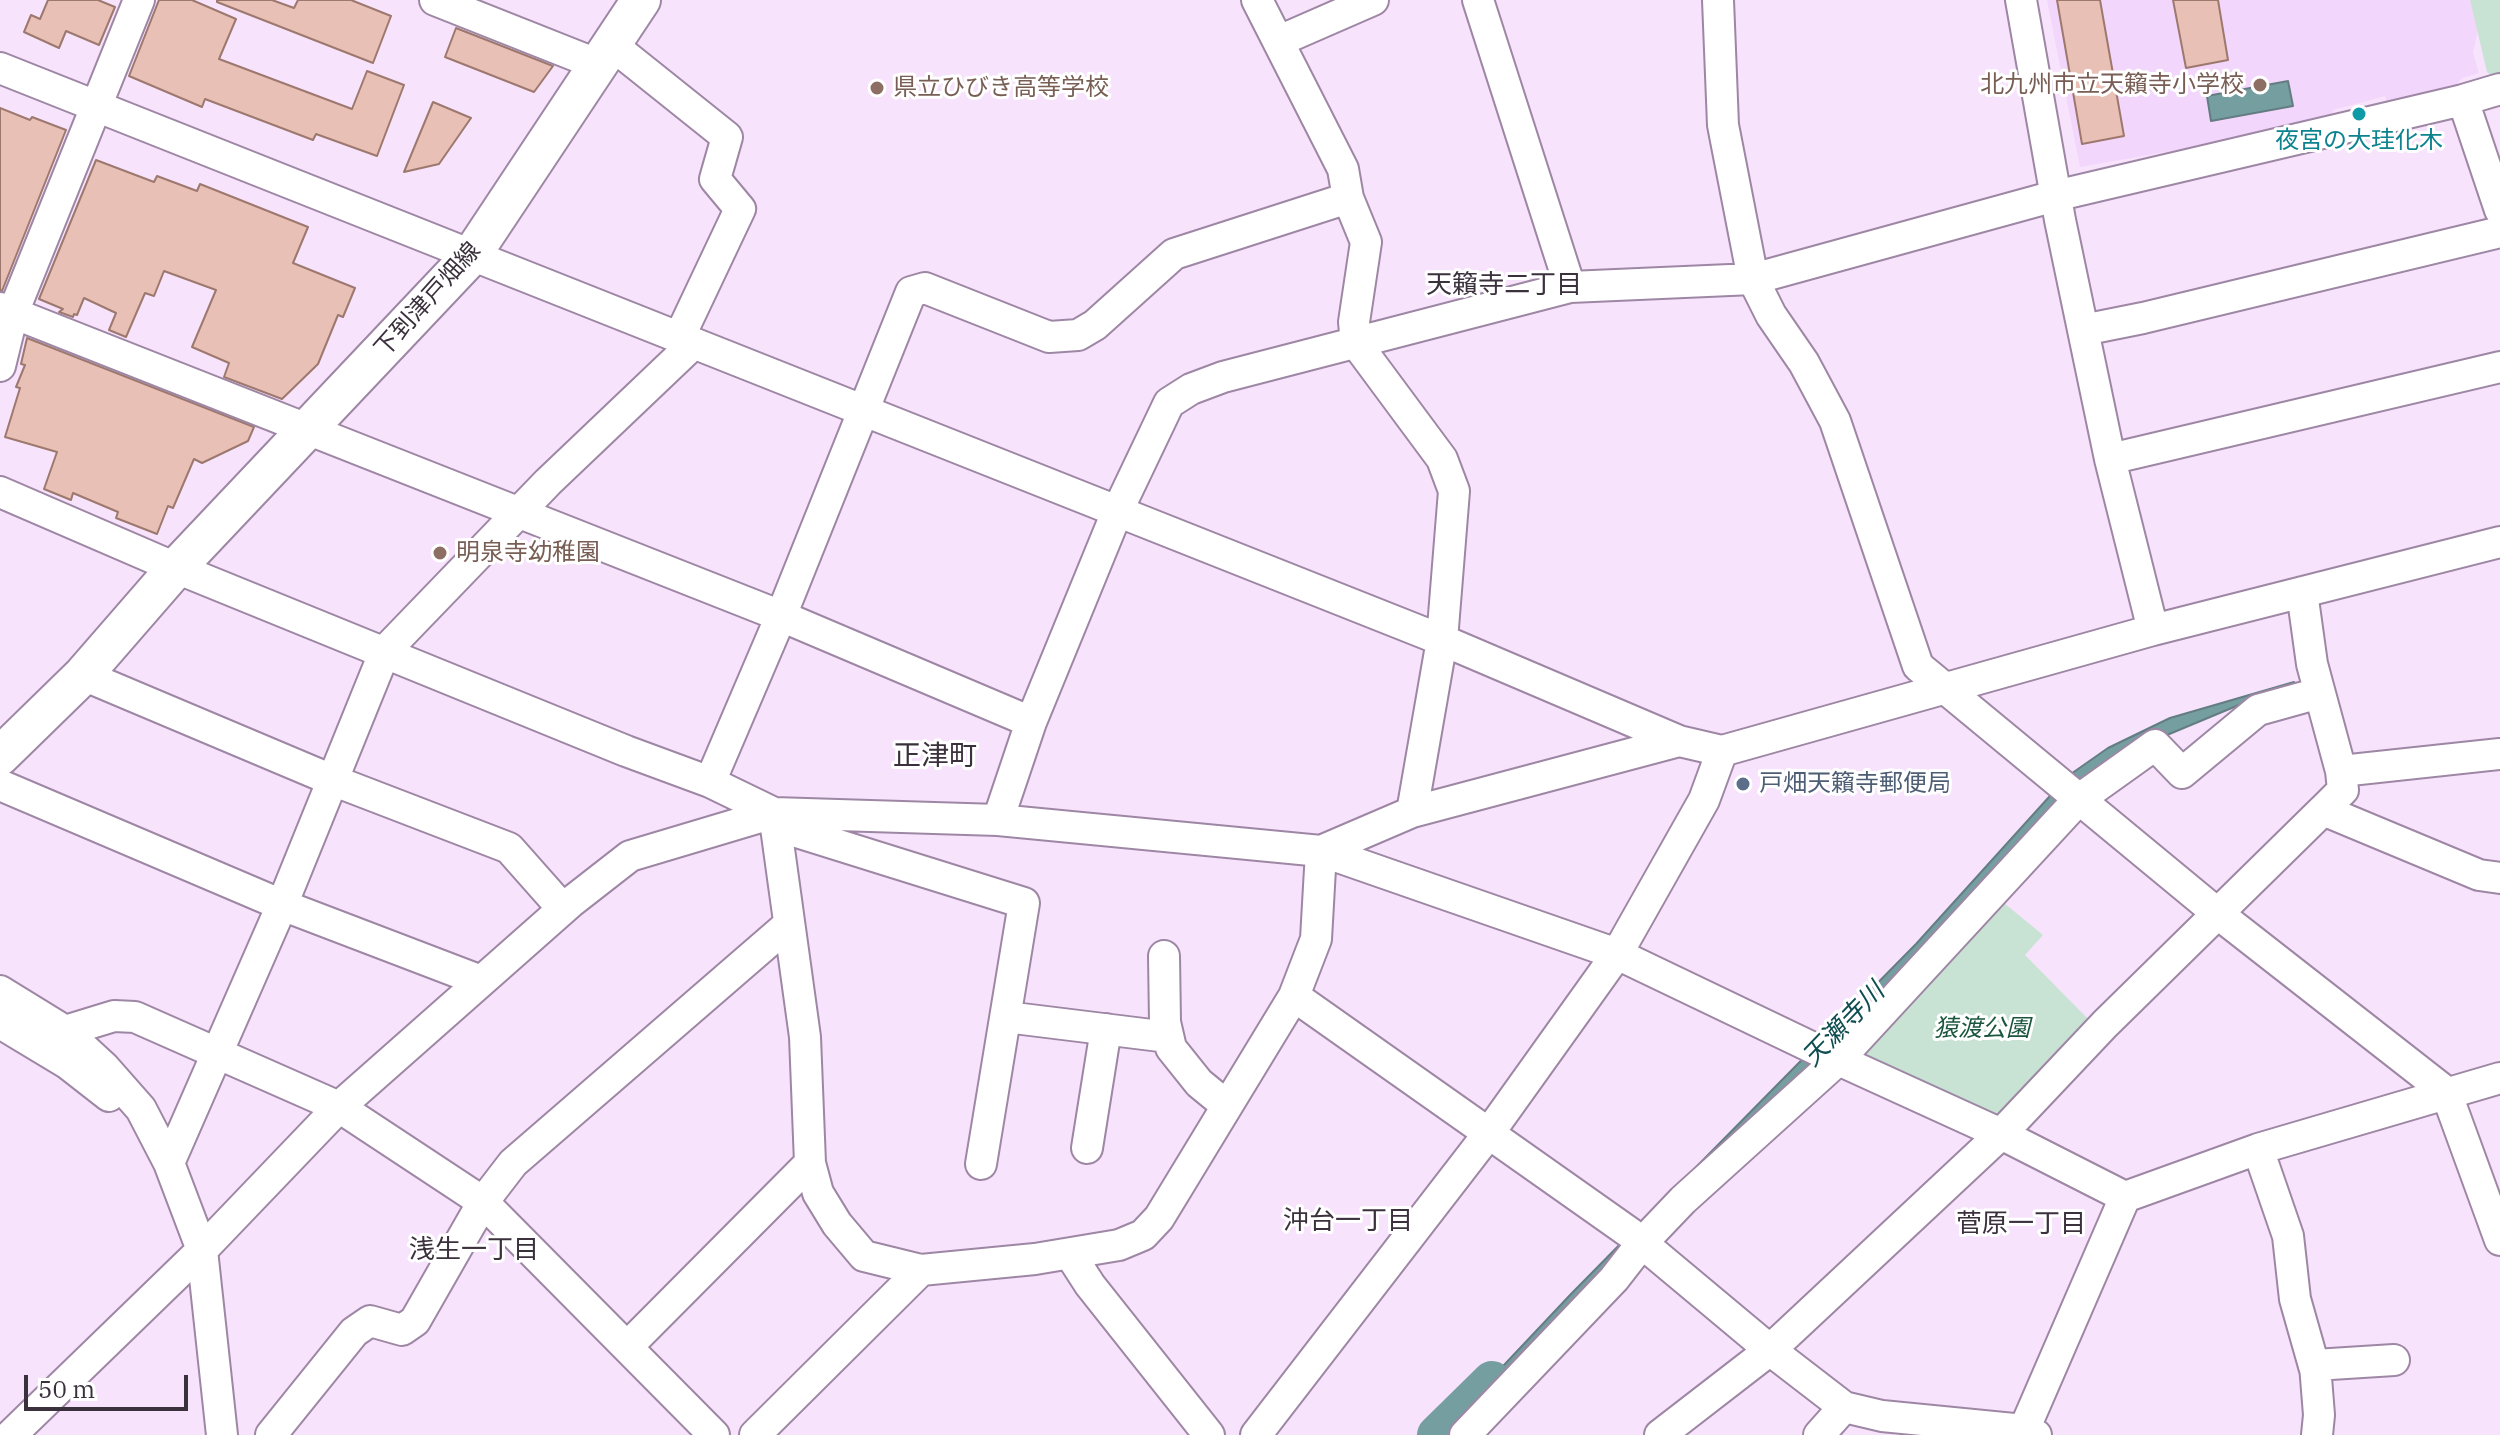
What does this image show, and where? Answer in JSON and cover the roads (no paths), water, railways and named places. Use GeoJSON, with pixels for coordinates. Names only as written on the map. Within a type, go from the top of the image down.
{"type":"FeatureCollection","features":[{"type":"Feature","properties":{"kind":"main road","name":"下到津戸畑線"},"geometry":{"type":"LineString","coordinates":[[0,756],[83,675],[176,568],[471,256],[641,0]]}},
{"type":"Feature","properties":{"kind":"main road","name":"下到津戸畑線"},"geometry":{"type":"LineString","coordinates":[[0,719],[176,568]]}},
{"type":"Feature","properties":{"kind":"street"},"geometry":{"type":"LineString","coordinates":[[0,366],[6,310],[96,107],[139,0]]}},
{"type":"Feature","properties":{"kind":"street"},"geometry":{"type":"LineString","coordinates":[[169,1163],[282,905],[385,651],[686,341],[740,209],[715,179],[727,137],[605,55],[435,0]]}},
{"type":"Feature","properties":{"kind":"street"},"geometry":{"type":"LineString","coordinates":[[1257,0],[1343,169],[1348,198],[1366,242],[1354,322],[1356,343],[1442,459],[1454,491],[1442,640],[1412,812]]}},
{"type":"Feature","properties":{"kind":"street"},"geometry":{"type":"LineString","coordinates":[[1279,41],[1373,0]]}},
{"type":"Feature","properties":{"kind":"street"},"geometry":{"type":"LineString","coordinates":[[1478,0],[1570,287]]}},
{"type":"Feature","properties":{"kind":"street"},"geometry":{"type":"LineString","coordinates":[[1718,0],[1723,125],[1753,279],[1771,315],[1804,363],[1835,421],[1918,666],[2217,913],[2446,1092],[2500,1240]]}},
{"type":"Feature","properties":{"kind":"street"},"geometry":{"type":"LineString","coordinates":[[2021,0],[2055,196],[2110,459],[2153,630]]}},
{"type":"Feature","properties":{"kind":"street"},"geometry":{"type":"LineString","coordinates":[[0,68],[1442,640],[1679,741],[1722,751],[2153,630],[2500,542]]}},
{"type":"Feature","properties":{"kind":"street"},"geometry":{"type":"LineString","coordinates":[[998,820],[1031,722],[1117,512],[1169,403],[1191,389],[1223,377],[1570,287],[1753,279],[2055,196],[2500,89]]}},
{"type":"Feature","properties":{"kind":"street"},"geometry":{"type":"LineString","coordinates":[[2463,100],[2500,210]]}},
{"type":"Feature","properties":{"kind":"street"},"geometry":{"type":"LineString","coordinates":[[710,782],[781,616],[911,292],[925,288],[1049,337],[1078,335],[1095,325],[1174,254],[1348,198]]}},
{"type":"Feature","properties":{"kind":"street"},"geometry":{"type":"LineString","coordinates":[[2083,330],[2500,232]]}},
{"type":"Feature","properties":{"kind":"street"},"geometry":{"type":"LineString","coordinates":[[6,310],[781,616],[1031,722]]}},
{"type":"Feature","properties":{"kind":"street"},"geometry":{"type":"LineString","coordinates":[[2110,459],[2500,367]]}},
{"type":"Feature","properties":{"kind":"street"},"geometry":{"type":"LineString","coordinates":[[0,492],[176,568],[626,751],[710,782],[774,813],[800,833],[1024,903],[981,1164]]}},
{"type":"Feature","properties":{"kind":"street"},"geometry":{"type":"LineString","coordinates":[[1660,1435],[1770,1350],[2001,1134],[2105,1024],[2343,790],[2341,771],[2312,664],[2302,592]]}},
{"type":"Feature","properties":{"kind":"street"},"geometry":{"type":"LineString","coordinates":[[83,675],[332,780],[509,848],[563,909]]}},
{"type":"Feature","properties":{"kind":"street"},"geometry":{"type":"LineString","coordinates":[[1465,1435],[1614,1279],[1636,1238],[1683,1200],[1827,1054],[2070,793],[2155,745],[2182,773],[2258,710],[2319,693]]}},
{"type":"Feature","properties":{"kind":"street"},"geometry":{"type":"LineString","coordinates":[[1321,851],[1412,812],[1679,741]]}},
{"type":"Feature","properties":{"kind":"street"},"geometry":{"type":"LineString","coordinates":[[1256,1435],[1489,1133],[1617,954],[1704,800],[1722,751]]}},
{"type":"Feature","properties":{"kind":"street"},"geometry":{"type":"LineString","coordinates":[[2341,771],[2500,754]]}},
{"type":"Feature","properties":{"kind":"street"},"geometry":{"type":"LineString","coordinates":[[0,785],[282,905],[481,981]]}},
{"type":"Feature","properties":{"kind":"street"},"geometry":{"type":"LineString","coordinates":[[2323,810],[2479,875],[2500,878]]}},
{"type":"Feature","properties":{"kind":"street"},"geometry":{"type":"LineString","coordinates":[[774,813],[805,1037],[810,1163],[818,1193],[837,1224],[864,1256],[921,1270],[1070,1254],[1119,1245],[1143,1235],[1159,1218],[1294,996],[1316,939],[1321,851]]}},
{"type":"Feature","properties":{"kind":"street"},"geometry":{"type":"LineString","coordinates":[[11,1435],[202,1250],[339,1107],[563,909],[630,856],[774,813],[998,820],[1321,851],[1617,954],[2001,1134],[2125,1197],[2258,1149],[2500,1078]]}},
{"type":"Feature","properties":{"kind":"street"},"geometry":{"type":"LineString","coordinates":[[271,1435],[354,1332],[370,1321],[402,1330],[415,1321],[483,1202],[513,1163],[788,925]]}},
{"type":"Feature","properties":{"kind":"street"},"geometry":{"type":"LineString","coordinates":[[1164,956],[1165,1022],[1171,1048],[1199,1083],[1227,1106]]}},
{"type":"Feature","properties":{"kind":"street"},"geometry":{"type":"LineString","coordinates":[[0,991],[65,1031],[104,1067],[141,1109],[169,1163],[202,1250],[222,1435]]}},
{"type":"Feature","properties":{"kind":"street"},"geometry":{"type":"LineString","coordinates":[[1294,996],[1636,1238],[1770,1350],[1844,1407],[1882,1416],[2030,1433],[2125,1197]]}},
{"type":"Feature","properties":{"kind":"street"},"geometry":{"type":"LineString","coordinates":[[65,1031],[114,1016],[135,1017],[339,1107],[483,1202],[714,1435]]}},
{"type":"Feature","properties":{"kind":"street"},"geometry":{"type":"LineString","coordinates":[[1006,1017],[1168,1037]]}},
{"type":"Feature","properties":{"kind":"street"},"geometry":{"type":"LineString","coordinates":[[0,1023],[68,1064],[105,1091],[135,1119],[169,1163]]}},
{"type":"Feature","properties":{"kind":"street"},"geometry":{"type":"LineString","coordinates":[[1087,1148],[1106,1029]]}},
{"type":"Feature","properties":{"kind":"street"},"geometry":{"type":"LineString","coordinates":[[2258,1149],[2288,1236],[2295,1299],[2316,1373]]}},
{"type":"Feature","properties":{"kind":"street"},"geometry":{"type":"LineString","coordinates":[[627,1347],[810,1163]]}},
{"type":"Feature","properties":{"kind":"street"},"geometry":{"type":"LineString","coordinates":[[1070,1254],[1090,1285],[1209,1435]]}},
{"type":"Feature","properties":{"kind":"street"},"geometry":{"type":"LineString","coordinates":[[755,1435],[921,1270]]}},
{"type":"Feature","properties":{"kind":"street"},"geometry":{"type":"LineString","coordinates":[[2317,1435],[2319,1415],[2315,1365],[2394,1360]]}},
{"type":"Feature","properties":{"kind":"street"},"geometry":{"type":"LineString","coordinates":[[1819,1435],[1844,1407]]}},
{"type":"Feature","properties":{"kind":"water"},"geometry":{"type":"Polygon","coordinates":[[[2288,81],[2293,106],[2211,121],[2207,96],[2288,81]]]}},
{"type":"Feature","properties":{"kind":"water"},"geometry":{"type":"Polygon","coordinates":[[[2294,682],[2143,745],[1814,1066],[1457,1435],[1438,1435],[1571,1294],[1916,944],[2068,776],[2108,748],[2170,718],[2294,682]]]}},
{"type":"Feature","properties":{"kind":"waterway","name":"天瀬寺川"},"geometry":{"type":"LineString","coordinates":[[1437,1435],[1492,1381]]}},
{"type":"Feature","properties":{"kind":"place","name":"北九州市立天籟寺小学校"},"geometry":{"type":"Point","coordinates":[2260,85]}},
{"type":"Feature","properties":{"kind":"place","name":"県立ひびき高等学校"},"geometry":{"type":"Point","coordinates":[877,88]}},
{"type":"Feature","properties":{"kind":"place","name":"夜宮の大珪化木"},"geometry":{"type":"Point","coordinates":[2359,114]}},
{"type":"Feature","properties":{"kind":"place","name":"明泉寺幼稚園"},"geometry":{"type":"Point","coordinates":[440,553]}},
{"type":"Feature","properties":{"kind":"place","name":"戸畑天籟寺郵便局"},"geometry":{"type":"Point","coordinates":[1743,784]}},
{"type":"Feature","properties":{"kind":"district","name":"天籟寺二丁目"},"geometry":{"type":"Point","coordinates":[1504,285]}},
{"type":"Feature","properties":{"kind":"district","name":"正津町"},"geometry":{"type":"Point","coordinates":[935,757]}},
{"type":"Feature","properties":{"kind":"district","name":"沖台一丁目"},"geometry":{"type":"Point","coordinates":[1348,1221]}},
{"type":"Feature","properties":{"kind":"district","name":"菅原一丁目"},"geometry":{"type":"Point","coordinates":[2021,1224]}},
{"type":"Feature","properties":{"kind":"district","name":"浅生一丁目"},"geometry":{"type":"Point","coordinates":[474,1250]}},
{"type":"Feature","properties":{"kind":"park label","name":"猿渡公園"},"geometry":{"type":"Point","coordinates":[1982,1029]}}]}
